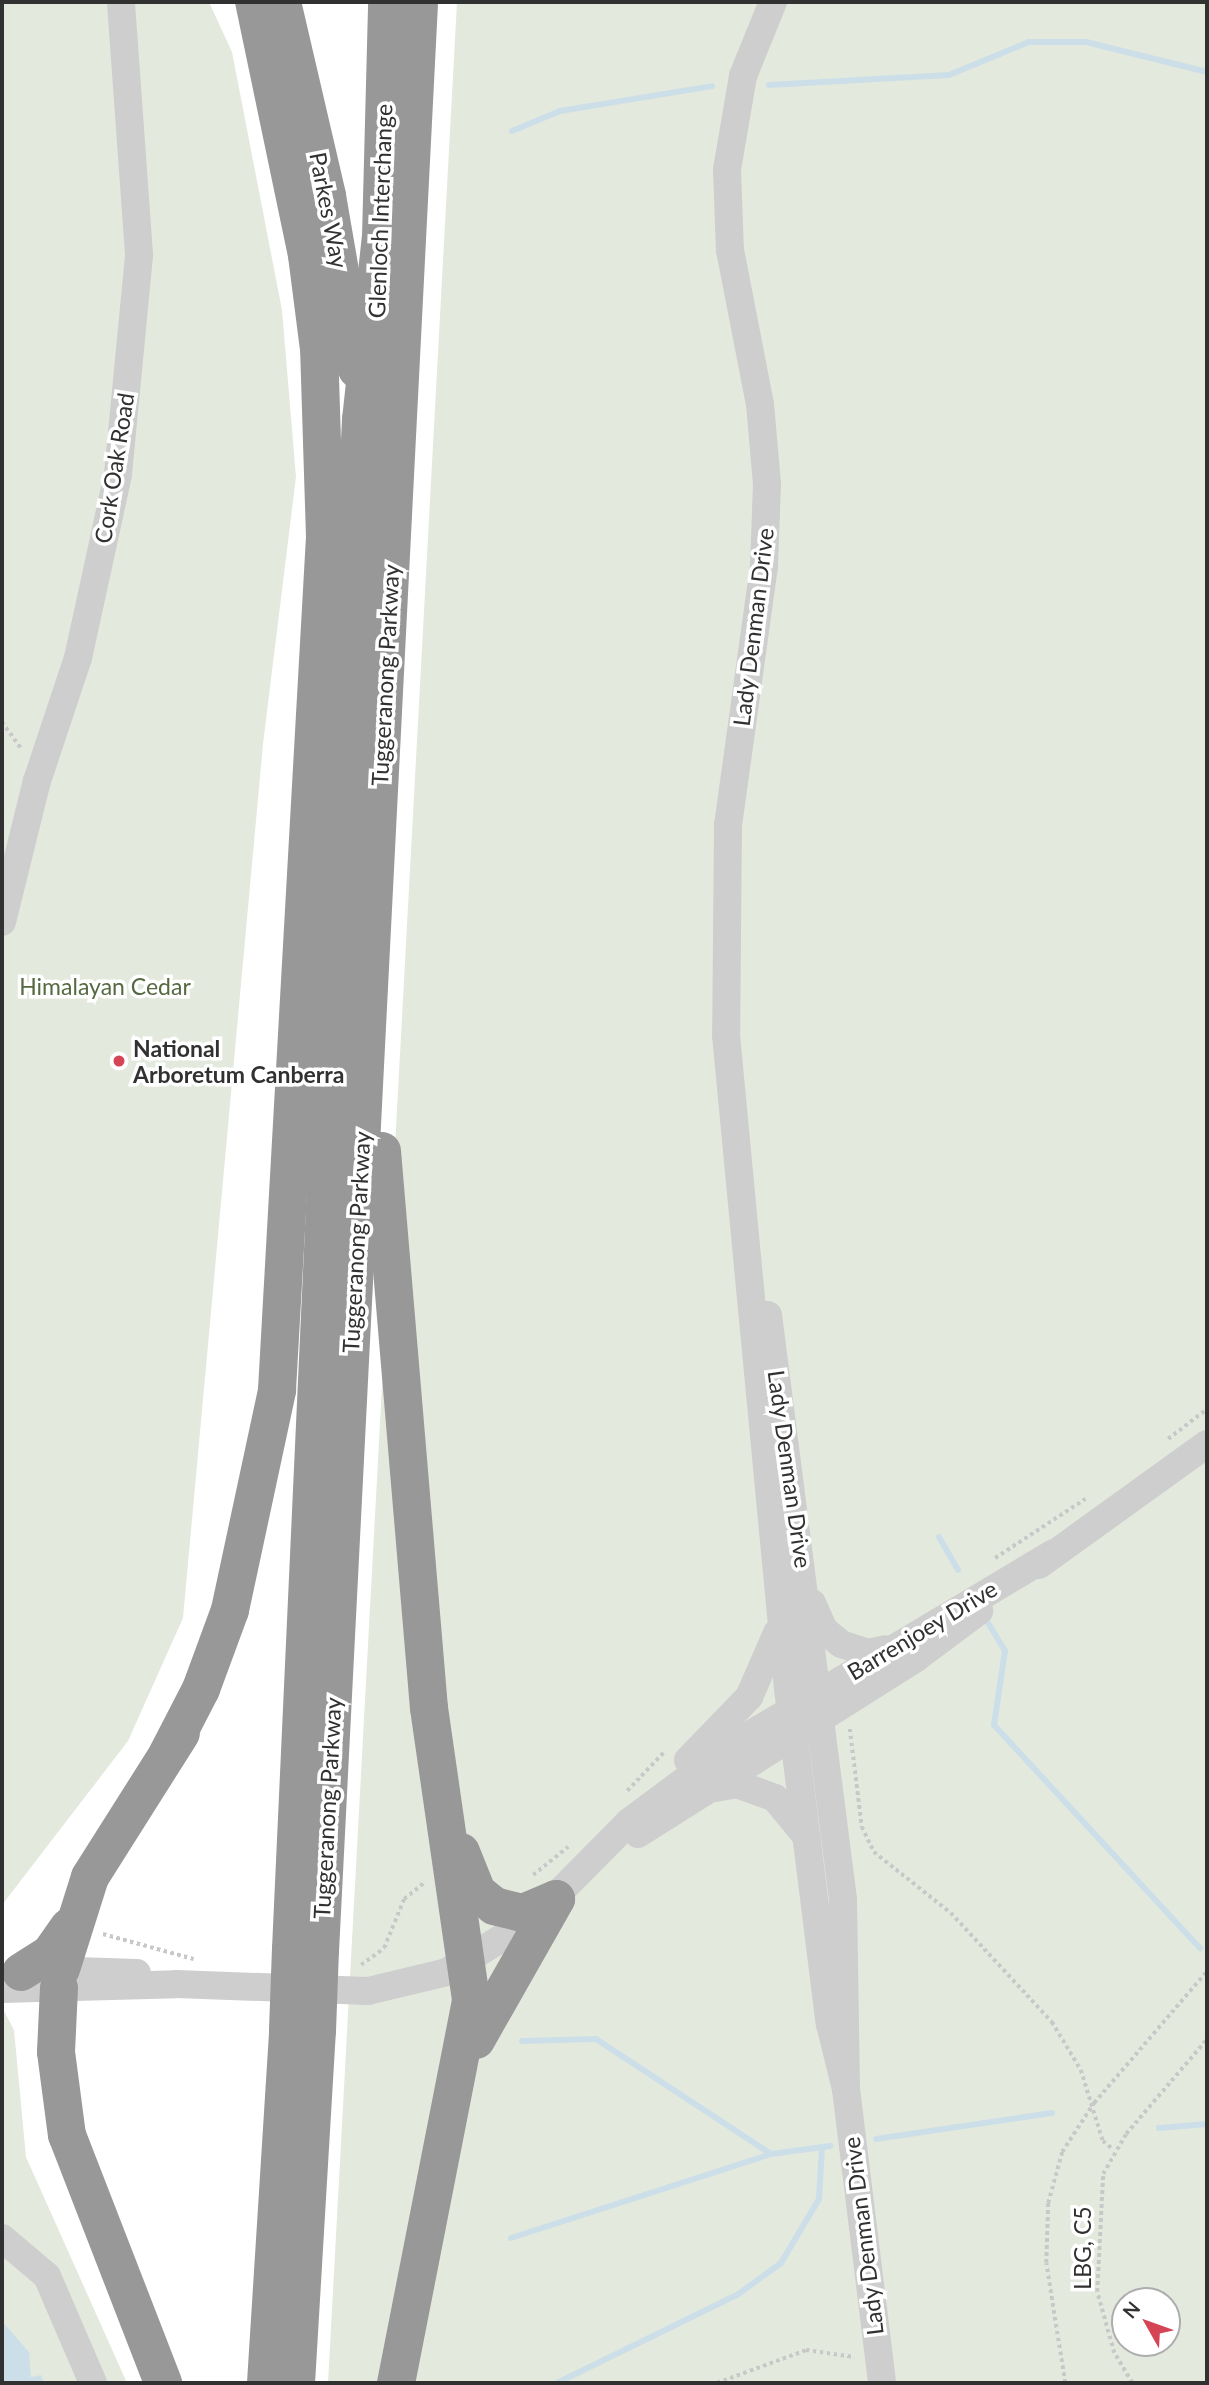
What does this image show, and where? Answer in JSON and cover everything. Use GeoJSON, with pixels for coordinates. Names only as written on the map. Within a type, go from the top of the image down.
{"type":"FeatureCollection","features":[{"type":"Feature","properties":{"kind":"highway"},"geometry":{"type":"LineString","coordinates":[[168,1754],[201,1689],[230,1610],[277,1391],[326,537],[320,375],[307,255],[254,2]]}},
{"type":"Feature","properties":{"kind":"highway","name":"Parkes Way"},"geometry":{"type":"LineString","coordinates":[[282,2],[347,299],[361,420]]}},
{"type":"Feature","properties":{"kind":"highway","name":"Glenloch Interchange"},"geometry":{"type":"LineString","coordinates":[[361,420],[377,316],[387,2]]}},
{"type":"Feature","properties":{"kind":"highway","name":"Glenloch Interchange"},"geometry":{"type":"LineString","coordinates":[[419,2],[419,100]]}},
{"type":"Feature","properties":{"kind":"highway","name":"Glenloch Interchange"},"geometry":{"type":"LineString","coordinates":[[419,100],[432,2]]}},
{"type":"Feature","properties":{"kind":"highway","name":"Tuggeranong Parkway"},"geometry":{"type":"LineString","coordinates":[[306,1950],[371,936],[419,100]]}},
{"type":"Feature","properties":{"kind":"highway","name":"Tuggeranong Parkway"},"geometry":{"type":"LineString","coordinates":[[296,2383],[303,2031],[335,1059],[361,420]]}},
{"type":"Feature","properties":{"kind":"highway"},"geometry":{"type":"LineString","coordinates":[[371,936],[392,1314],[429,1708],[449,1821],[467,1962],[470,2026],[453,2096],[396,2383]]}},
{"type":"Feature","properties":{"kind":"highway"},"geometry":{"type":"LineString","coordinates":[[8,1982],[50,1954],[70,1925],[106,1848],[168,1754],[230,1648],[278,1507],[294,1422],[335,1059]]}},
{"type":"Feature","properties":{"kind":"highway"},"geometry":{"type":"LineString","coordinates":[[449,1821],[471,1883],[486,1901],[523,1913],[569,1887]]}},
{"type":"Feature","properties":{"kind":"highway"},"geometry":{"type":"LineString","coordinates":[[453,2096],[485,2015],[569,1887]]}},
{"type":"Feature","properties":{"kind":"highway"},"geometry":{"type":"LineString","coordinates":[[70,1925],[60,1978],[56,2052],[67,2135],[163,2383]]}},
{"type":"Feature","properties":{"kind":"highway","name":"Tuggeranong Parkway"},"geometry":{"type":"LineString","coordinates":[[266,2383],[303,2031]]}},
{"type":"Feature","properties":{"kind":"street","name":"Cork Oak Road"},"geometry":{"type":"LineString","coordinates":[[2,922],[37,781],[78,658],[118,474],[139,254],[121,2]]}},
{"type":"Feature","properties":{"kind":"street","name":"Lady Denman Drive"},"geometry":{"type":"LineString","coordinates":[[773,2],[743,76],[726,201],[767,484],[764,566],[734,765],[724,897],[726,1035],[747,1219],[744,1260],[781,1615],[843,1899],[846,2090],[882,2383]]}},
{"type":"Feature","properties":{"kind":"street","name":"Lady Denman Drive"},"geometry":{"type":"LineString","coordinates":[[747,1219],[760,1254],[806,1588],[808,1839],[830,2024],[846,2090]]}},
{"type":"Feature","properties":{"kind":"street","name":"Barrenjoey Drive"},"geometry":{"type":"LineString","coordinates":[[805,1716],[847,1703],[1207,1444]]}},
{"type":"Feature","properties":{"kind":"street","name":"Barrenjoey Drive"},"geometry":{"type":"LineString","coordinates":[[805,1716],[893,1646],[1054,1553]]}},
{"type":"Feature","properties":{"kind":"street"},"geometry":{"type":"LineString","coordinates":[[806,1588],[821,1624],[841,1644],[869,1653],[893,1646]]}},
{"type":"Feature","properties":{"kind":"street"},"geometry":{"type":"LineString","coordinates":[[569,1887],[617,1832],[749,1698],[768,1663],[781,1615]]}},
{"type":"Feature","properties":{"kind":"street"},"geometry":{"type":"LineString","coordinates":[[617,1832],[706,1763],[805,1716]]}},
{"type":"Feature","properties":{"kind":"street"},"geometry":{"type":"LineString","coordinates":[[8,1982],[60,1978],[368,1991],[414,1983],[467,1962],[569,1887],[713,1789],[805,1716]]}},
{"type":"Feature","properties":{"kind":"street"},"geometry":{"type":"LineString","coordinates":[[713,1789],[737,1784],[768,1794],[808,1839]]}},
{"type":"Feature","properties":{"kind":"street"},"geometry":{"type":"LineString","coordinates":[[2,2238],[47,2276],[93,2383]]}},
{"type":"Feature","properties":{"kind":"path"},"geometry":{"type":"LineString","coordinates":[[1162,1444],[1207,1409]]}},
{"type":"Feature","properties":{"kind":"path"},"geometry":{"type":"LineString","coordinates":[[986,1563],[1089,1497]]}},
{"type":"Feature","properties":{"kind":"path"},"geometry":{"type":"LineString","coordinates":[[847,1703],[863,1827],[874,1852],[951,1913],[1029,1995],[1067,2044],[1094,2103],[1103,2141],[1114,2150],[1207,2039]]}},
{"type":"Feature","properties":{"kind":"path"},"geometry":{"type":"LineString","coordinates":[[1065,2383],[1046,2263],[1048,2203],[1062,2152],[1094,2103],[1207,1971]]}},
{"type":"Feature","properties":{"kind":"path","name":"LBG, C5"},"geometry":{"type":"LineString","coordinates":[[1114,2150],[1098,2205],[1097,2292],[1114,2353],[1132,2383]]}},
{"type":"Feature","properties":{"kind":"path"},"geometry":{"type":"LineString","coordinates":[[717,2383],[806,2350],[842,2358],[878,2356]]}},
{"type":"Feature","properties":{"kind":"green space","name":"National Arboretum Canberra"},"geometry":{"type":"Polygon","coordinates":[[[2,2],[209,2],[232,52],[282,310],[296,477],[263,744],[183,1618],[128,1741],[2,1905],[2,2]]]}},
{"type":"Feature","properties":{"kind":"green space"},"geometry":{"type":"Polygon","coordinates":[[[457,2],[1207,2],[1207,2383],[328,2383],[457,2]]]}},
{"type":"Feature","properties":{"kind":"green space"},"geometry":{"type":"Polygon","coordinates":[[[2,2007],[14,2030],[26,2157],[127,2383],[2,2383],[2,2007]]]}},
{"type":"Feature","properties":{"kind":"shaded area"},"geometry":{"type":"Polygon","coordinates":[[[2,2321],[29,2352],[31,2377],[41,2375],[44,2383],[2,2383],[2,2321]]]}},
{"type":"Feature","properties":{"kind":"waterway"},"geometry":{"type":"LineString","coordinates":[[769,85],[949,75],[1029,42],[1086,42],[1207,72]]}},
{"type":"Feature","properties":{"kind":"waterway"},"geometry":{"type":"LineString","coordinates":[[512,131],[560,111],[712,86]]}},
{"type":"Feature","properties":{"kind":"waterway"},"geometry":{"type":"LineString","coordinates":[[939,1537],[958,1570]]}},
{"type":"Feature","properties":{"kind":"waterway"},"geometry":{"type":"LineString","coordinates":[[987,1621],[1005,1651],[994,1725],[1200,1948]]}},
{"type":"Feature","properties":{"kind":"waterway"},"geometry":{"type":"LineString","coordinates":[[522,2041],[596,2039],[771,2154],[830,2146]]}},
{"type":"Feature","properties":{"kind":"waterway"},"geometry":{"type":"LineString","coordinates":[[876,2139],[1052,2113]]}},
{"type":"Feature","properties":{"kind":"waterway"},"geometry":{"type":"LineString","coordinates":[[1159,2128],[1207,2124]]}},
{"type":"Feature","properties":{"kind":"waterway"},"geometry":{"type":"LineString","coordinates":[[557,2383],[737,2295],[781,2263],[819,2199],[822,2147]]}},
{"type":"Feature","properties":{"kind":"waterway"},"geometry":{"type":"LineString","coordinates":[[511,2238],[771,2154]]}},
{"type":"Feature","properties":{"kind":"place","name":"National Arboretum Canberra"},"geometry":{"type":"Point","coordinates":[119,1061]}},
{"type":"Feature","properties":{"kind":"park label","name":"Himalayan Cedar"},"geometry":{"type":"Point","coordinates":[105,986]}}]}
